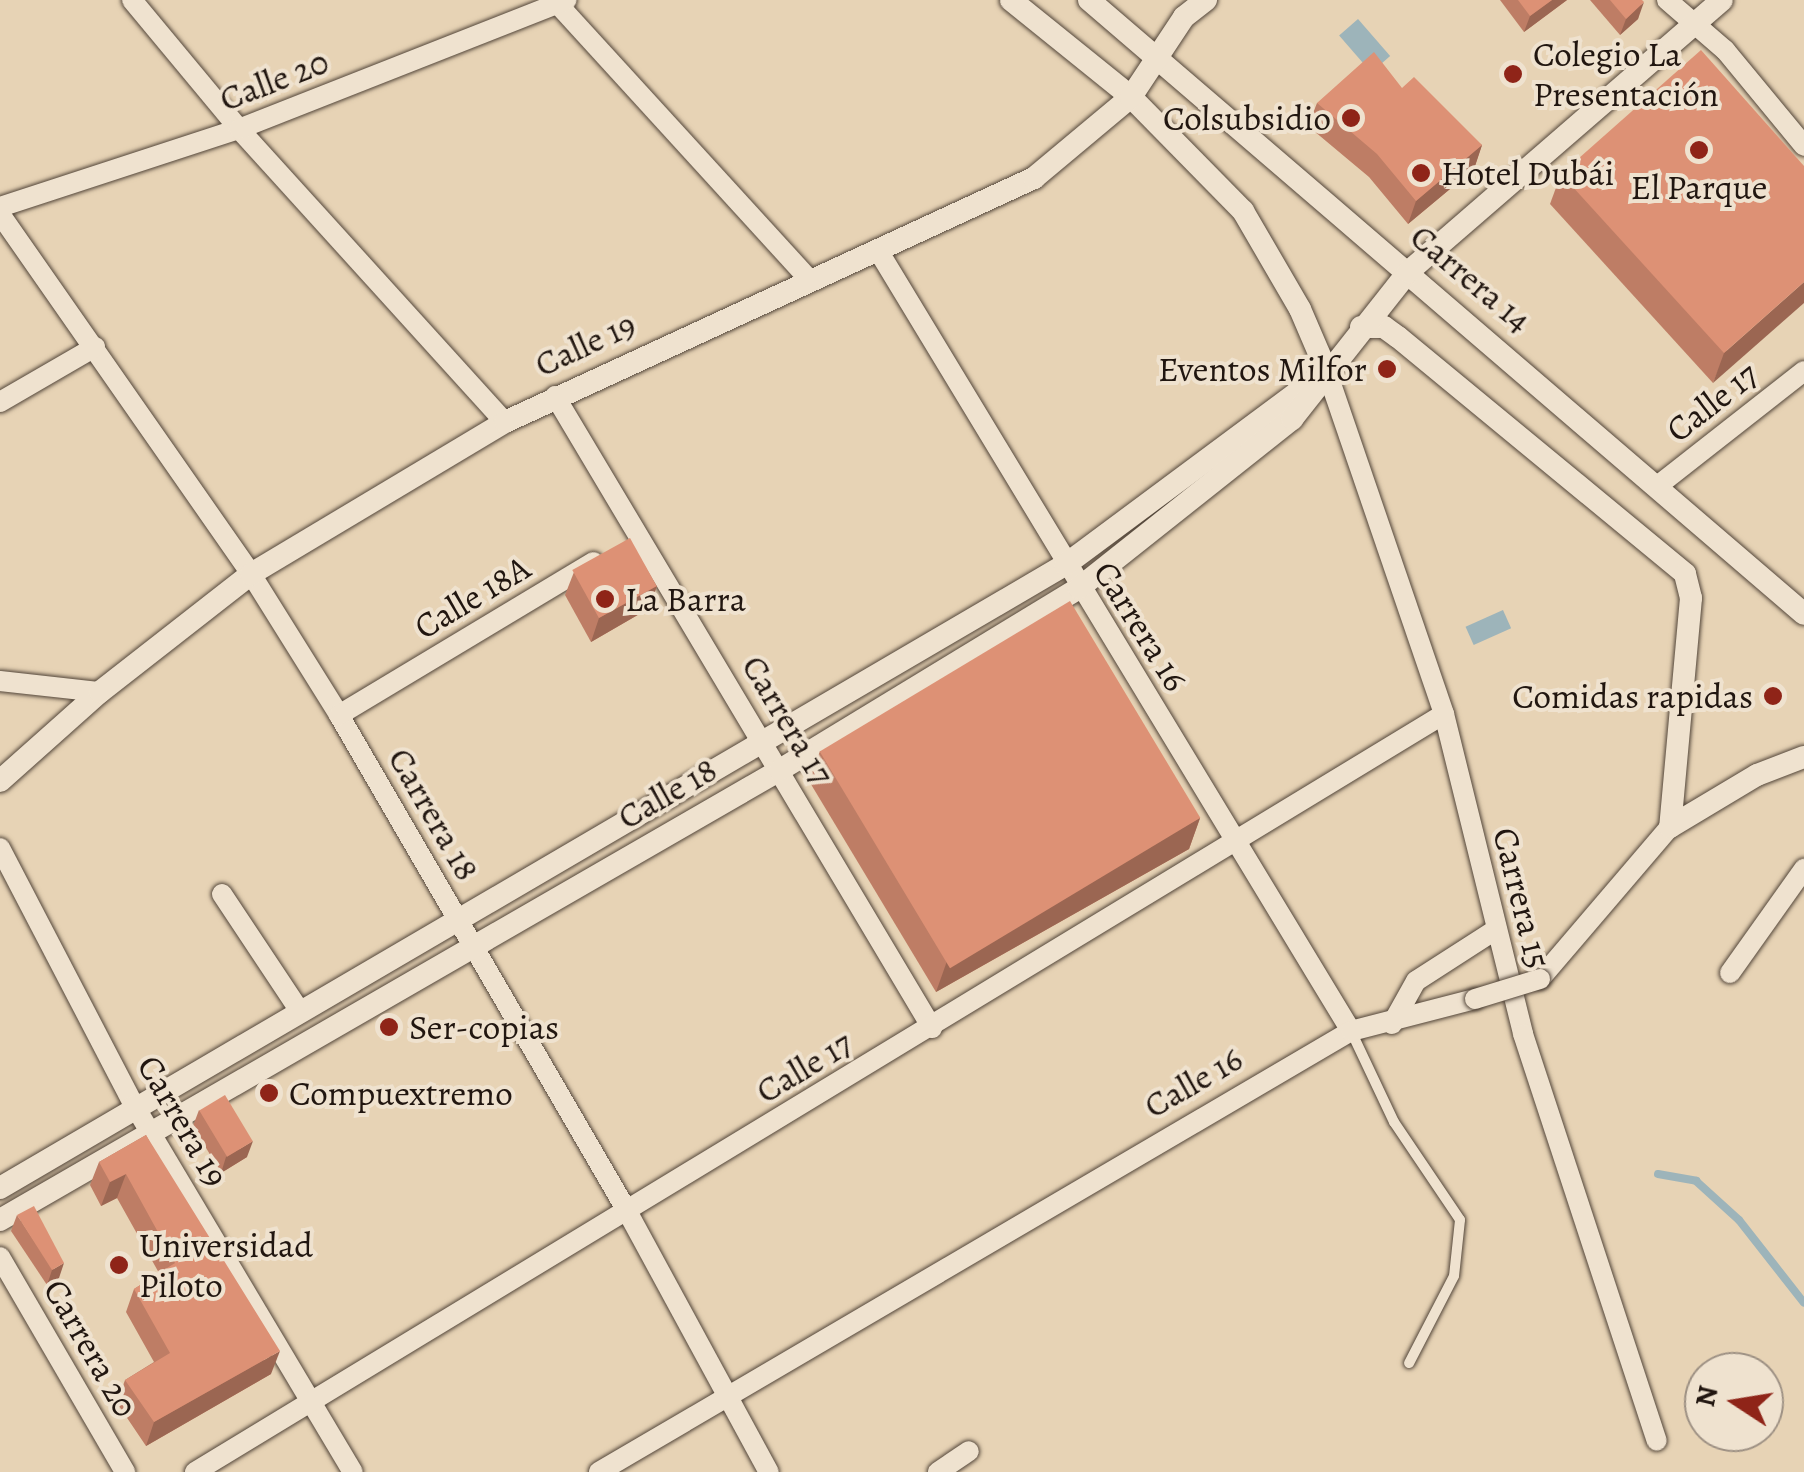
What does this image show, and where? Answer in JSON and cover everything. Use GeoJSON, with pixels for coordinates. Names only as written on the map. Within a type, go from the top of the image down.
{"type":"FeatureCollection","features":[{"type":"Feature","properties":{"kind":"street"},"geometry":{"type":"LineString","coordinates":[[1011,0],[1132,97],[1242,211],[1300,309],[1326,372]]}},
{"type":"Feature","properties":{"kind":"street","name":"Carrera 14"},"geometry":{"type":"LineString","coordinates":[[1090,0],[1660,484],[1804,614]]}},
{"type":"Feature","properties":{"kind":"street","name":"Calle 19"},"geometry":{"type":"LineString","coordinates":[[0,781],[100,692],[251,574],[505,422],[1034,178],[1132,97],[1184,17],[1206,0]]}},
{"type":"Feature","properties":{"kind":"street"},"geometry":{"type":"LineString","coordinates":[[1667,0],[1692,28],[1725,50],[1804,146]]}},
{"type":"Feature","properties":{"kind":"street"},"geometry":{"type":"LineString","coordinates":[[560,2],[810,280]]}},
{"type":"Feature","properties":{"kind":"street","name":"Calle 20"},"geometry":{"type":"LineString","coordinates":[[0,210],[239,129],[560,2]]}},
{"type":"Feature","properties":{"kind":"street","name":"Calle 18"},"geometry":{"type":"LineString","coordinates":[[0,1220],[148,1130],[780,770],[1079,588],[1292,419],[1361,326],[1408,272],[1692,28],[1712,3]]}},
{"type":"Feature","properties":{"kind":"street"},"geometry":{"type":"LineString","coordinates":[[144,4],[239,129],[505,422]]}},
{"type":"Feature","properties":{"kind":"street","name":"Carrera 18"},"geometry":{"type":"LineString","coordinates":[[0,210],[251,574],[340,715],[627,1211],[769,1472]]}},
{"type":"Feature","properties":{"kind":"street","name":"Carrera 16"},"geometry":{"type":"LineString","coordinates":[[878,252],[1351,1031]]}},
{"type":"Feature","properties":{"kind":"street"},"geometry":{"type":"LineString","coordinates":[[1361,326],[1384,327],[1398,336],[1685,574],[1692,598],[1670,827]]}},
{"type":"Feature","properties":{"kind":"street"},"geometry":{"type":"LineString","coordinates":[[0,402],[95,347]]}},
{"type":"Feature","properties":{"kind":"street","name":"Calle 17"},"geometry":{"type":"LineString","coordinates":[[1660,484],[1804,371]]}},
{"type":"Feature","properties":{"kind":"street","name":"Calle 18"},"geometry":{"type":"LineString","coordinates":[[0,1188],[298,1010],[765,744],[1065,565],[1326,372]]}},
{"type":"Feature","properties":{"kind":"street","name":"Carrera 15"},"geometry":{"type":"LineString","coordinates":[[1326,372],[1444,714],[1495,930],[1657,1441]]}},
{"type":"Feature","properties":{"kind":"street","name":"Carrera 17"},"geometry":{"type":"LineString","coordinates":[[555,396],[932,1028]]}},
{"type":"Feature","properties":{"kind":"street","name":"Calle 18A"},"geometry":{"type":"LineString","coordinates":[[340,715],[639,535]]}},
{"type":"Feature","properties":{"kind":"street"},"geometry":{"type":"LineString","coordinates":[[0,682],[100,692]]}},
{"type":"Feature","properties":{"kind":"street","name":"Calle 17"},"geometry":{"type":"LineString","coordinates":[[195,1472],[309,1399],[1238,844],[1444,714]]}},
{"type":"Feature","properties":{"kind":"street","name":"Calle 16"},"geometry":{"type":"LineString","coordinates":[[599,1472],[1351,1031],[1392,1024],[1540,979],[1670,827],[1757,775],[1804,757]]}},
{"type":"Feature","properties":{"kind":"street","name":"Carrera 19"},"geometry":{"type":"LineString","coordinates":[[0,848],[134,1106],[353,1472]]}},
{"type":"Feature","properties":{"kind":"street"},"geometry":{"type":"LineString","coordinates":[[1730,973],[1804,869]]}},
{"type":"Feature","properties":{"kind":"street"},"geometry":{"type":"LineString","coordinates":[[222,894],[298,1010]]}},
{"type":"Feature","properties":{"kind":"street"},"geometry":{"type":"LineString","coordinates":[[1392,1024],[1416,981],[1495,930]]}},
{"type":"Feature","properties":{"kind":"street","name":"Carrera 20"},"geometry":{"type":"LineString","coordinates":[[0,1257],[125,1472]]}},
{"type":"Feature","properties":{"kind":"street"},"geometry":{"type":"LineString","coordinates":[[938,1472],[969,1451]]}},
{"type":"Feature","properties":{"kind":"lane"},"geometry":{"type":"LineString","coordinates":[[1351,1031],[1394,1122],[1460,1220],[1454,1276],[1410,1364]]}},
{"type":"Feature","properties":{"kind":"water"},"geometry":{"type":"Polygon","coordinates":[[[1358,19],[1390,56],[1371,72],[1339,35],[1358,19]]]}},
{"type":"Feature","properties":{"kind":"water"},"geometry":{"type":"Polygon","coordinates":[[[1503,610],[1511,628],[1474,645],[1466,627],[1503,610]]]}},
{"type":"Feature","properties":{"kind":"building"},"geometry":{"type":"Polygon","coordinates":[[[1518,0],[1552,0],[1530,16],[1518,0]]]}},
{"type":"Feature","properties":{"kind":"building"},"geometry":{"type":"Polygon","coordinates":[[[1610,0],[1642,0],[1644,2],[1626,19],[1610,0]]]}},
{"type":"Feature","properties":{"kind":"building"},"geometry":{"type":"Polygon","coordinates":[[[1701,50],[1804,166],[1804,282],[1724,353],[1561,174],[1701,50]]]}},
{"type":"Feature","properties":{"kind":"building"},"geometry":{"type":"Polygon","coordinates":[[[1374,52],[1402,88],[1414,77],[1482,145],[1416,201],[1377,154],[1317,103],[1374,52]]]}},
{"type":"Feature","properties":{"kind":"building"},"geometry":{"type":"Polygon","coordinates":[[[630,538],[657,586],[599,618],[572,570],[630,538]]]}},
{"type":"Feature","properties":{"kind":"building"},"geometry":{"type":"Polygon","coordinates":[[[1070,601],[1200,818],[950,968],[820,751],[1070,601]]]}},
{"type":"Feature","properties":{"kind":"building"},"geometry":{"type":"Polygon","coordinates":[[[225,1095],[253,1141],[227,1157],[199,1110],[225,1095]]]}},
{"type":"Feature","properties":{"kind":"building"},"geometry":{"type":"Polygon","coordinates":[[[146,1135],[280,1351],[154,1422],[125,1380],[170,1353],[134,1289],[175,1263],[126,1174],[110,1182],[99,1162],[146,1135]]]}},
{"type":"Feature","properties":{"kind":"building"},"geometry":{"type":"Polygon","coordinates":[[[34,1206],[64,1263],[52,1270],[17,1215],[34,1206]]]}},
{"type":"Feature","properties":{"kind":"waterway"},"geometry":{"type":"LineString","coordinates":[[1658,1174],[1696,1181],[1739,1220],[1804,1303]]}},
{"type":"Feature","properties":{"kind":"place","name":"Colegio La Presentación"},"geometry":{"type":"Point","coordinates":[1513,74]}},
{"type":"Feature","properties":{"kind":"place","name":"Colsubsidio"},"geometry":{"type":"Point","coordinates":[1351,118]}},
{"type":"Feature","properties":{"kind":"place","name":"El Parque"},"geometry":{"type":"Point","coordinates":[1699,150]}},
{"type":"Feature","properties":{"kind":"place","name":"Hotel Dubái"},"geometry":{"type":"Point","coordinates":[1421,173]}},
{"type":"Feature","properties":{"kind":"place","name":"Eventos Milfor"},"geometry":{"type":"Point","coordinates":[1387,369]}},
{"type":"Feature","properties":{"kind":"place","name":"La Barra"},"geometry":{"type":"Point","coordinates":[605,599]}},
{"type":"Feature","properties":{"kind":"place","name":"Comidas rapidas"},"geometry":{"type":"Point","coordinates":[1773,696]}},
{"type":"Feature","properties":{"kind":"place","name":"Ser-copias"},"geometry":{"type":"Point","coordinates":[389,1027]}},
{"type":"Feature","properties":{"kind":"place","name":"Compuextremo"},"geometry":{"type":"Point","coordinates":[269,1093]}},
{"type":"Feature","properties":{"kind":"place","name":"Universidad Piloto"},"geometry":{"type":"Point","coordinates":[119,1265]}}]}
